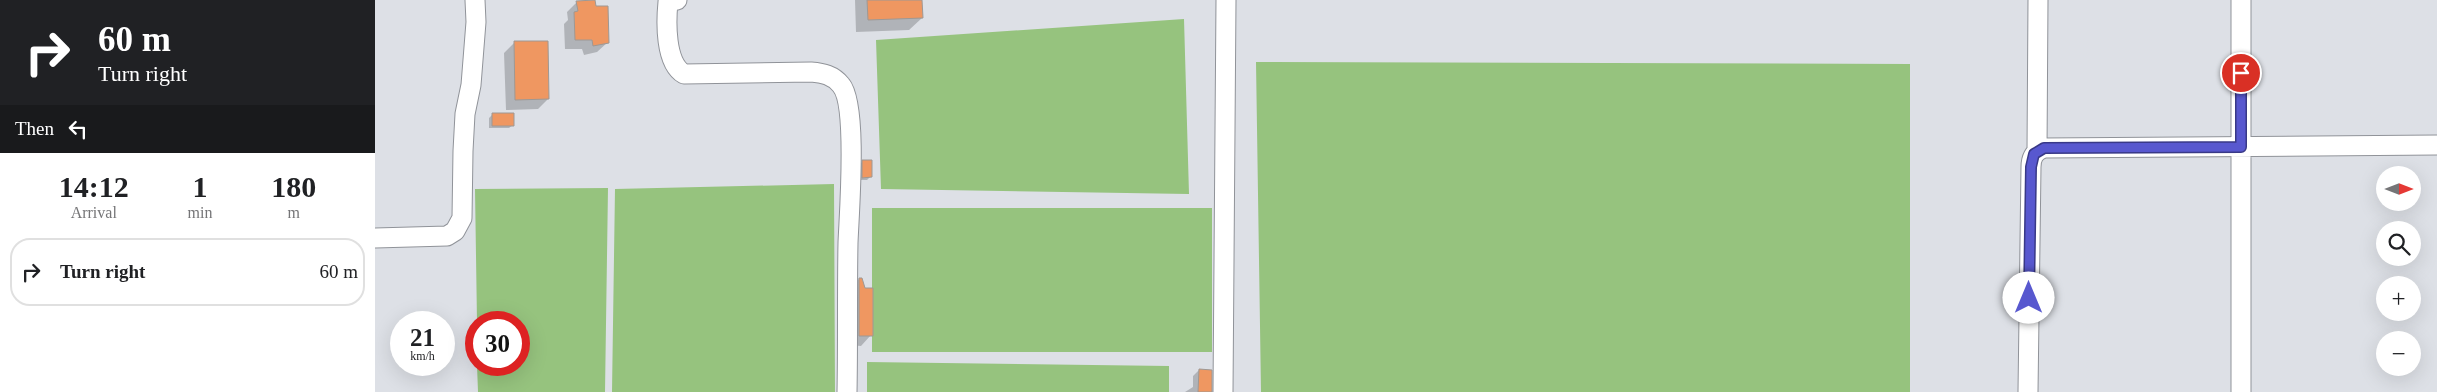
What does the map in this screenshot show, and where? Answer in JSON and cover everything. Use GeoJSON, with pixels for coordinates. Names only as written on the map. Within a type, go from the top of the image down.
{"type":"FeatureCollection","features":[{"type":"Feature","properties":{"kind":"street"},"geometry":{"type":"LineString","coordinates":[[375,238],[447,236],[460,224],[462,218],[465,114],[471,85],[475,0]]}},
{"type":"Feature","properties":{"kind":"street"},"geometry":{"type":"LineString","coordinates":[[677,0],[668,2],[667,25],[672,61],[678,70],[684,74],[811,72],[829,74],[842,86],[849,110],[852,174],[848,244],[847,392]]}},
{"type":"Feature","properties":{"kind":"street"},"geometry":{"type":"LineString","coordinates":[[1223,392],[1226,0]]}},
{"type":"Feature","properties":{"kind":"street"},"geometry":{"type":"LineString","coordinates":[[2037,0],[2037,151]]}},
{"type":"Feature","properties":{"kind":"street"},"geometry":{"type":"LineString","coordinates":[[2241,0],[2241,392]]}},
{"type":"Feature","properties":{"kind":"street"},"geometry":{"type":"LineString","coordinates":[[2028,392],[2031,167],[2032,158],[2037,151],[2044,148],[2437,145]]}},
{"type":"Feature","properties":{"kind":"green space"},"geometry":{"type":"Polygon","coordinates":[[[1184,19],[1189,194],[881,189],[876,40],[1184,19]]]}},
{"type":"Feature","properties":{"kind":"green space"},"geometry":{"type":"Polygon","coordinates":[[[1256,62],[1910,64],[1910,392],[1261,392],[1256,62]]]}},
{"type":"Feature","properties":{"kind":"green space"},"geometry":{"type":"Polygon","coordinates":[[[834,184],[835,392],[612,392],[615,189],[834,184]]]}},
{"type":"Feature","properties":{"kind":"green space"},"geometry":{"type":"Polygon","coordinates":[[[608,188],[605,392],[478,392],[477,376],[530,376],[530,311],[477,311],[475,189],[608,188]]]}},
{"type":"Feature","properties":{"kind":"green space"},"geometry":{"type":"Polygon","coordinates":[[[872,208],[1212,208],[1212,352],[872,352],[872,208]]]}},
{"type":"Feature","properties":{"kind":"green space"},"geometry":{"type":"Polygon","coordinates":[[[867,362],[1169,366],[1169,392],[867,392],[867,362]]]}},
{"type":"Feature","properties":{"kind":"building"},"geometry":{"type":"Polygon","coordinates":[[[595,0],[596,6],[608,6],[609,43],[593,46],[592,40],[575,40],[574,12],[578,11],[576,1],[595,0]]]}},
{"type":"Feature","properties":{"kind":"building"},"geometry":{"type":"Polygon","coordinates":[[[867,0],[922,0],[923,18],[868,20],[867,0]]]}},
{"type":"Feature","properties":{"kind":"building"},"geometry":{"type":"Polygon","coordinates":[[[514,41],[548,41],[549,99],[515,100],[514,41]]]}},
{"type":"Feature","properties":{"kind":"building"},"geometry":{"type":"Polygon","coordinates":[[[492,113],[514,113],[514,126],[492,126],[492,113]]]}},
{"type":"Feature","properties":{"kind":"building"},"geometry":{"type":"Polygon","coordinates":[[[862,160],[872,160],[872,177],[862,178],[862,160]]]}},
{"type":"Feature","properties":{"kind":"building"},"geometry":{"type":"Polygon","coordinates":[[[859,278],[862,278],[865,288],[873,288],[873,336],[859,336],[859,278]]]}},
{"type":"Feature","properties":{"kind":"building"},"geometry":{"type":"Polygon","coordinates":[[[1199,369],[1212,370],[1212,392],[1198,392],[1199,369]]]}},
{"type":"Feature","properties":{"kind":"route"},"geometry":{"type":"LineString","coordinates":[[2029,298],[2031,162],[2034,154],[2044,148],[2241,147],[2241,73]]}}]}
